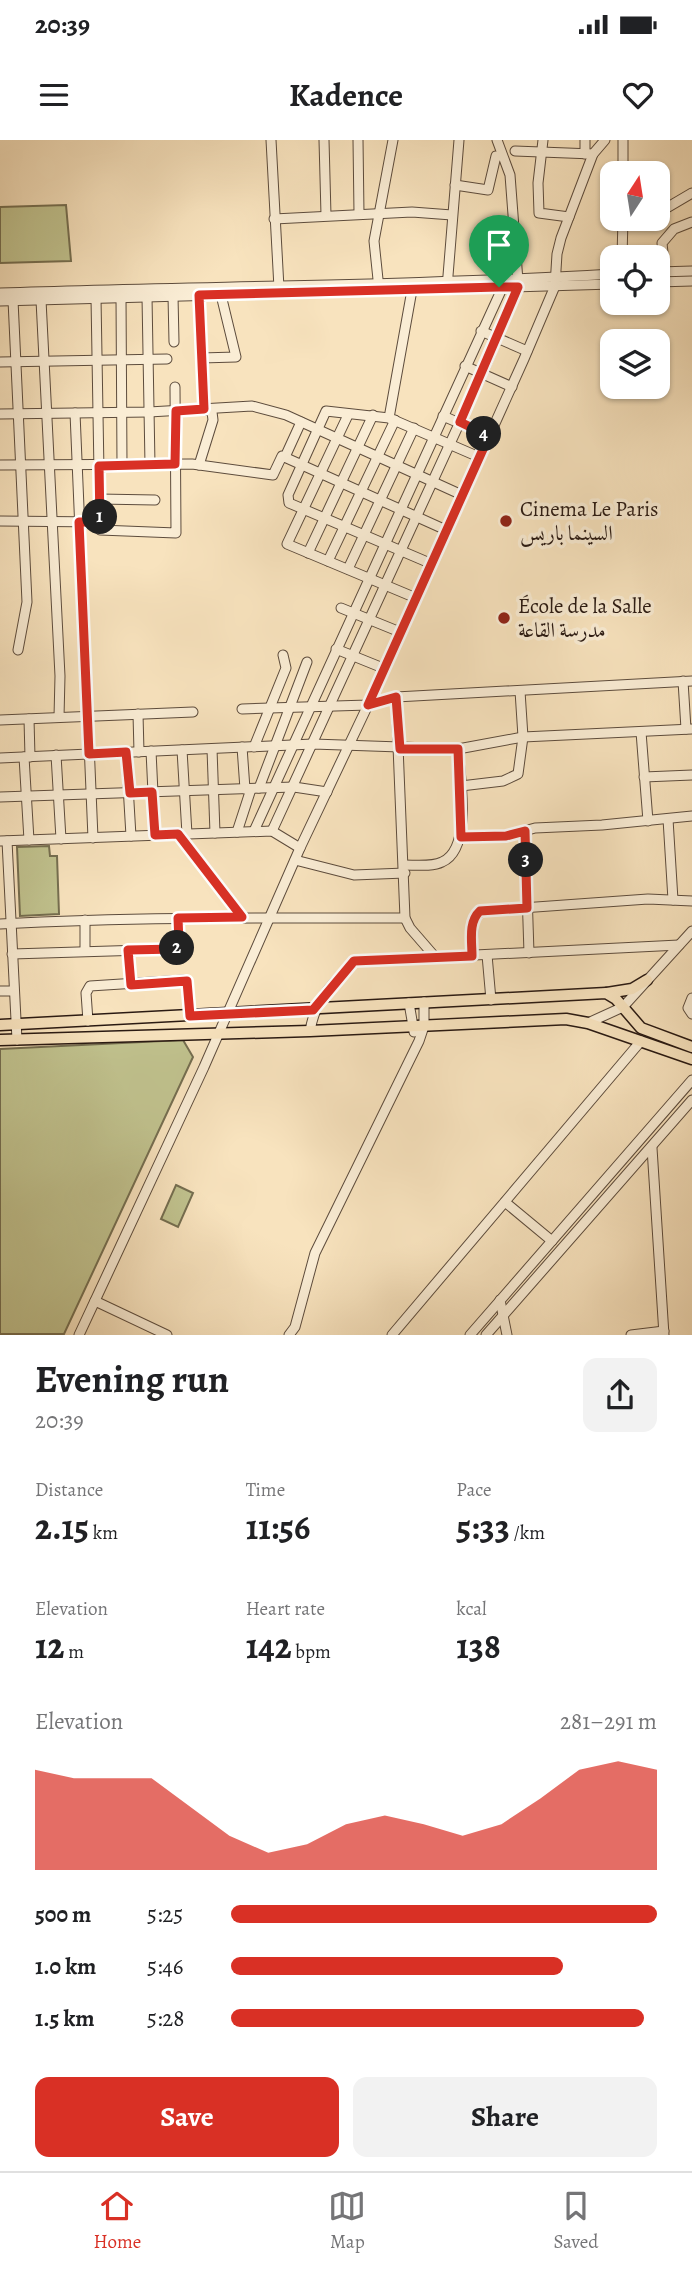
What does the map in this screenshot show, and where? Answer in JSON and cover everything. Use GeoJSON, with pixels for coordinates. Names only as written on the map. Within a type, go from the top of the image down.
{"type":"FeatureCollection","features":[{"type":"Feature","properties":{"kind":"main road"},"geometry":{"type":"LineString","coordinates":[[0,1025],[606,993],[632,989],[647,980]]}},
{"type":"Feature","properties":{"kind":"main road"},"geometry":{"type":"LineString","coordinates":[[606,993],[623,1007],[641,1028],[692,1047]]}},
{"type":"Feature","properties":{"kind":"main road"},"geometry":{"type":"LineString","coordinates":[[135,1018],[136,1036]]}},
{"type":"Feature","properties":{"kind":"main road"},"geometry":{"type":"LineString","coordinates":[[0,1040],[310,1031],[566,1019],[588,1023],[692,1059]]}},
{"type":"Feature","properties":{"kind":"street"},"geometry":{"type":"LineString","coordinates":[[271,140],[279,289]]}},
{"type":"Feature","properties":{"kind":"street"},"geometry":{"type":"LineString","coordinates":[[324,140],[326,215]]}},
{"type":"Feature","properties":{"kind":"street"},"geometry":{"type":"LineString","coordinates":[[358,140],[359,213]]}},
{"type":"Feature","properties":{"kind":"street"},"geometry":{"type":"LineString","coordinates":[[378,287],[374,241],[393,140]]}},
{"type":"Feature","properties":{"kind":"street"},"geometry":{"type":"LineString","coordinates":[[448,285],[459,140]]}},
{"type":"Feature","properties":{"kind":"street"},"geometry":{"type":"LineString","coordinates":[[272,831],[482,374],[518,284],[510,175],[497,140]]}},
{"type":"Feature","properties":{"kind":"street"},"geometry":{"type":"LineString","coordinates":[[543,140],[544,151],[538,183],[539,213],[569,217]]}},
{"type":"Feature","properties":{"kind":"street"},"geometry":{"type":"LineString","coordinates":[[585,140],[589,154]]}},
{"type":"Feature","properties":{"kind":"street"},"geometry":{"type":"LineString","coordinates":[[79,1335],[219,1034],[300,848],[512,387],[556,282],[556,254],[589,154],[605,140]]}},
{"type":"Feature","properties":{"kind":"street"},"geometry":{"type":"LineString","coordinates":[[612,140],[623,141],[623,161]]}},
{"type":"Feature","properties":{"kind":"street"},"geometry":{"type":"LineString","coordinates":[[515,151],[589,154]]}},
{"type":"Feature","properties":{"kind":"street"},"geometry":{"type":"LineString","coordinates":[[455,185],[488,190],[496,156],[502,156]]}},
{"type":"Feature","properties":{"kind":"street"},"geometry":{"type":"LineString","coordinates":[[670,206],[692,194]]}},
{"type":"Feature","properties":{"kind":"street"},"geometry":{"type":"LineString","coordinates":[[274,219],[359,213],[452,215]]}},
{"type":"Feature","properties":{"kind":"street"},"geometry":{"type":"LineString","coordinates":[[662,245],[674,229],[692,222]]}},
{"type":"Feature","properties":{"kind":"street"},"geometry":{"type":"LineString","coordinates":[[670,275],[692,271]]}},
{"type":"Feature","properties":{"kind":"street"},"geometry":{"type":"LineString","coordinates":[[0,293],[502,285],[600,276]]}},
{"type":"Feature","properties":{"kind":"street"},"geometry":{"type":"LineString","coordinates":[[670,278],[692,281]]}},
{"type":"Feature","properties":{"kind":"street"},"geometry":{"type":"LineString","coordinates":[[556,282],[600,284]]}},
{"type":"Feature","properties":{"kind":"street"},"geometry":{"type":"LineString","coordinates":[[378,287],[412,290],[448,285]]}},
{"type":"Feature","properties":{"kind":"street"},"geometry":{"type":"LineString","coordinates":[[254,831],[502,285]]}},
{"type":"Feature","properties":{"kind":"street"},"geometry":{"type":"LineString","coordinates":[[0,301],[173,296],[199,290],[221,295],[279,289]]}},
{"type":"Feature","properties":{"kind":"street"},"geometry":{"type":"LineString","coordinates":[[199,290],[204,409]]}},
{"type":"Feature","properties":{"kind":"street"},"geometry":{"type":"LineString","coordinates":[[328,561],[378,456],[392,419],[412,290]]}},
{"type":"Feature","properties":{"kind":"street"},"geometry":{"type":"LineString","coordinates":[[201,358],[236,357],[221,295]]}},
{"type":"Feature","properties":{"kind":"street"},"geometry":{"type":"LineString","coordinates":[[173,296],[174,342]]}},
{"type":"Feature","properties":{"kind":"street"},"geometry":{"type":"LineString","coordinates":[[147,297],[150,465]]}},
{"type":"Feature","properties":{"kind":"street"},"geometry":{"type":"LineString","coordinates":[[96,298],[100,530],[176,533],[175,387]]}},
{"type":"Feature","properties":{"kind":"street"},"geometry":{"type":"LineString","coordinates":[[121,298],[122,466]]}},
{"type":"Feature","properties":{"kind":"street"},"geometry":{"type":"LineString","coordinates":[[13,300],[27,602],[18,650]]}},
{"type":"Feature","properties":{"kind":"street"},"geometry":{"type":"LineString","coordinates":[[41,300],[61,676],[59,718]]}},
{"type":"Feature","properties":{"kind":"street"},"geometry":{"type":"LineString","coordinates":[[481,331],[527,351]]}},
{"type":"Feature","properties":{"kind":"street"},"geometry":{"type":"LineString","coordinates":[[0,362],[167,359]]}},
{"type":"Feature","properties":{"kind":"street"},"geometry":{"type":"LineString","coordinates":[[465,366],[512,387]]}},
{"type":"Feature","properties":{"kind":"street"},"geometry":{"type":"LineString","coordinates":[[0,414],[149,412],[252,406],[339,438],[463,495]]}},
{"type":"Feature","properties":{"kind":"street"},"geometry":{"type":"LineString","coordinates":[[199,465],[213,420],[212,412],[204,409]]}},
{"type":"Feature","properties":{"kind":"street"},"geometry":{"type":"LineString","coordinates":[[432,564],[288,501],[317,429],[326,411],[348,415],[373,415],[392,419],[479,457]]}},
{"type":"Feature","properties":{"kind":"street"},"geometry":{"type":"LineString","coordinates":[[75,413],[93,838]]}},
{"type":"Feature","properties":{"kind":"street"},"geometry":{"type":"LineString","coordinates":[[348,415],[306,510],[287,544],[416,598]]}},
{"type":"Feature","properties":{"kind":"street"},"geometry":{"type":"LineString","coordinates":[[308,553],[373,415]]}},
{"type":"Feature","properties":{"kind":"street"},"geometry":{"type":"LineString","coordinates":[[443,416],[489,436]]}},
{"type":"Feature","properties":{"kind":"street"},"geometry":{"type":"LineString","coordinates":[[0,465],[175,464],[273,475],[282,456],[285,457],[301,422]]}},
{"type":"Feature","properties":{"kind":"street"},"geometry":{"type":"LineString","coordinates":[[348,569],[414,428]]}},
{"type":"Feature","properties":{"kind":"street"},"geometry":{"type":"LineString","coordinates":[[285,457],[446,530]]}},
{"type":"Feature","properties":{"kind":"street"},"geometry":{"type":"LineString","coordinates":[[99,499],[155,500]]}},
{"type":"Feature","properties":{"kind":"street"},"geometry":{"type":"LineString","coordinates":[[0,521],[100,522]]}},
{"type":"Feature","properties":{"kind":"street"},"geometry":{"type":"LineString","coordinates":[[341,608],[369,622],[400,632]]}},
{"type":"Feature","properties":{"kind":"street"},"geometry":{"type":"LineString","coordinates":[[336,649],[383,668]]}},
{"type":"Feature","properties":{"kind":"street"},"geometry":{"type":"LineString","coordinates":[[254,747],[286,668],[283,655]]}},
{"type":"Feature","properties":{"kind":"street"},"geometry":{"type":"LineString","coordinates":[[237,832],[252,789],[273,746],[307,662]]}},
{"type":"Feature","properties":{"kind":"street"},"geometry":{"type":"LineString","coordinates":[[0,758],[313,744],[458,749],[523,737],[689,729],[688,681],[396,697],[368,705],[242,709]]}},
{"type":"Feature","properties":{"kind":"street"},"geometry":{"type":"LineString","coordinates":[[461,786],[511,779],[521,765],[523,737],[520,691]]}},
{"type":"Feature","properties":{"kind":"street"},"geometry":{"type":"LineString","coordinates":[[396,697],[405,918],[410,928],[436,958]]}},
{"type":"Feature","properties":{"kind":"street"},"geometry":{"type":"LineString","coordinates":[[0,720],[194,712]]}},
{"type":"Feature","properties":{"kind":"street"},"geometry":{"type":"LineString","coordinates":[[138,714],[139,752]]}},
{"type":"Feature","properties":{"kind":"street"},"geometry":{"type":"LineString","coordinates":[[29,719],[29,840]]}},
{"type":"Feature","properties":{"kind":"street"},"geometry":{"type":"LineString","coordinates":[[641,732],[648,821]]}},
{"type":"Feature","properties":{"kind":"street"},"geometry":{"type":"LineString","coordinates":[[242,747],[252,789]]}},
{"type":"Feature","properties":{"kind":"street"},"geometry":{"type":"LineString","coordinates":[[212,748],[215,833]]}},
{"type":"Feature","properties":{"kind":"street"},"geometry":{"type":"LineString","coordinates":[[295,860],[354,874],[440,863],[456,850],[461,837],[458,749]]}},
{"type":"Feature","properties":{"kind":"street"},"geometry":{"type":"LineString","coordinates":[[182,750],[185,791],[183,834],[242,917]]}},
{"type":"Feature","properties":{"kind":"street"},"geometry":{"type":"LineString","coordinates":[[151,751],[155,835]]}},
{"type":"Feature","properties":{"kind":"street"},"geometry":{"type":"LineString","coordinates":[[126,752],[131,836]]}},
{"type":"Feature","properties":{"kind":"street"},"geometry":{"type":"LineString","coordinates":[[57,755],[61,839]]}},
{"type":"Feature","properties":{"kind":"street"},"geometry":{"type":"LineString","coordinates":[[644,777],[692,775]]}},
{"type":"Feature","properties":{"kind":"street"},"geometry":{"type":"LineString","coordinates":[[0,797],[294,787],[327,793]]}},
{"type":"Feature","properties":{"kind":"street"},"geometry":{"type":"LineString","coordinates":[[461,837],[506,836],[535,828],[692,816]]}},
{"type":"Feature","properties":{"kind":"street"},"geometry":{"type":"LineString","coordinates":[[667,819],[673,900]]}},
{"type":"Feature","properties":{"kind":"street"},"geometry":{"type":"LineString","coordinates":[[17,1040],[11,923],[4,882],[4,841],[272,831],[300,848]]}},
{"type":"Feature","properties":{"kind":"street"},"geometry":{"type":"LineString","coordinates":[[525,831],[529,953]]}},
{"type":"Feature","properties":{"kind":"street"},"geometry":{"type":"LineString","coordinates":[[472,956],[471,935],[476,915],[480,911],[564,903],[692,901]]}},
{"type":"Feature","properties":{"kind":"street"},"geometry":{"type":"LineString","coordinates":[[0,924],[242,917],[405,918]]}},
{"type":"Feature","properties":{"kind":"street"},"geometry":{"type":"LineString","coordinates":[[12,954],[176,949],[179,943],[178,918]]}},
{"type":"Feature","properties":{"kind":"street"},"geometry":{"type":"LineString","coordinates":[[85,920],[85,951]]}},
{"type":"Feature","properties":{"kind":"street"},"geometry":{"type":"LineString","coordinates":[[588,1023],[623,1007],[692,932]]}},
{"type":"Feature","properties":{"kind":"street"},"geometry":{"type":"LineString","coordinates":[[310,1031],[313,1010],[354,961],[679,945]]}},
{"type":"Feature","properties":{"kind":"street"},"geometry":{"type":"LineString","coordinates":[[128,950],[131,985]]}},
{"type":"Feature","properties":{"kind":"street"},"geometry":{"type":"LineString","coordinates":[[487,956],[491,1000]]}},
{"type":"Feature","properties":{"kind":"street"},"geometry":{"type":"LineString","coordinates":[[88,1021],[87,989],[187,981],[190,1016]]}},
{"type":"Feature","properties":{"kind":"street"},"geometry":{"type":"LineString","coordinates":[[0,991],[13,990]]}},
{"type":"Feature","properties":{"kind":"street"},"geometry":{"type":"LineString","coordinates":[[692,998],[688,1008],[692,1014]]}},
{"type":"Feature","properties":{"kind":"street"},"geometry":{"type":"LineString","coordinates":[[409,1003],[411,1026],[419,1041]]}},
{"type":"Feature","properties":{"kind":"street"},"geometry":{"type":"LineString","coordinates":[[289,1335],[295,1328],[315,1253],[419,1041],[424,1026],[424,1003]]}},
{"type":"Feature","properties":{"kind":"street"},"geometry":{"type":"LineString","coordinates":[[393,1335],[641,1041]]}},
{"type":"Feature","properties":{"kind":"street"},"geometry":{"type":"LineString","coordinates":[[470,1335],[692,1080]]}},
{"type":"Feature","properties":{"kind":"street"},"geometry":{"type":"LineString","coordinates":[[486,1335],[692,1100]]}},
{"type":"Feature","properties":{"kind":"street"},"geometry":{"type":"LineString","coordinates":[[631,1335],[664,1333],[652,1148],[645,1134]]}},
{"type":"Feature","properties":{"kind":"street"},"geometry":{"type":"LineString","coordinates":[[505,1202],[552,1241]]}},
{"type":"Feature","properties":{"kind":"street"},"geometry":{"type":"LineString","coordinates":[[500,1300],[506,1313],[507,1335]]}},
{"type":"Feature","properties":{"kind":"street"},"geometry":{"type":"LineString","coordinates":[[95,1301],[167,1335]]}},
{"type":"Feature","properties":{"kind":"green space"},"geometry":{"type":"Polygon","coordinates":[[[66,205],[71,261],[0,263],[0,207],[66,205]]]}},
{"type":"Feature","properties":{"kind":"green space"},"geometry":{"type":"Polygon","coordinates":[[[49,846],[50,856],[57,856],[59,914],[20,916],[17,847],[49,846]]]}},
{"type":"Feature","properties":{"kind":"green space"},"geometry":{"type":"Polygon","coordinates":[[[183,1040],[193,1057],[64,1334],[0,1334],[0,1049],[183,1040]]]}},
{"type":"Feature","properties":{"kind":"green space"},"geometry":{"type":"Polygon","coordinates":[[[176,1185],[193,1193],[178,1227],[161,1219],[176,1185]]]}},
{"type":"Feature","properties":{"kind":"place","name":"Cinema Le Paris السينما باريس"},"geometry":{"type":"Point","coordinates":[506,521]}},
{"type":"Feature","properties":{"kind":"place","name":"École de la Salle مدرسة القاعة"},"geometry":{"type":"Point","coordinates":[504,618]}},
{"type":"Feature","properties":{"kind":"route"},"geometry":{"type":"LineString","coordinates":[[499,287],[518,287],[460,422],[489,436],[368,705],[396,697],[400,749],[458,749],[461,837],[517,835],[525,831],[527,908],[480,911],[474,918],[471,935],[472,956],[354,961],[332,983],[313,1010],[190,1016],[187,981],[131,985],[128,950],[176,949],[179,946],[178,918],[242,917],[178,834],[155,835],[152,792],[130,793],[126,752],[89,754],[79,522],[100,522],[99,466],[175,464],[176,411],[204,409],[199,295],[499,287]]}}]}
